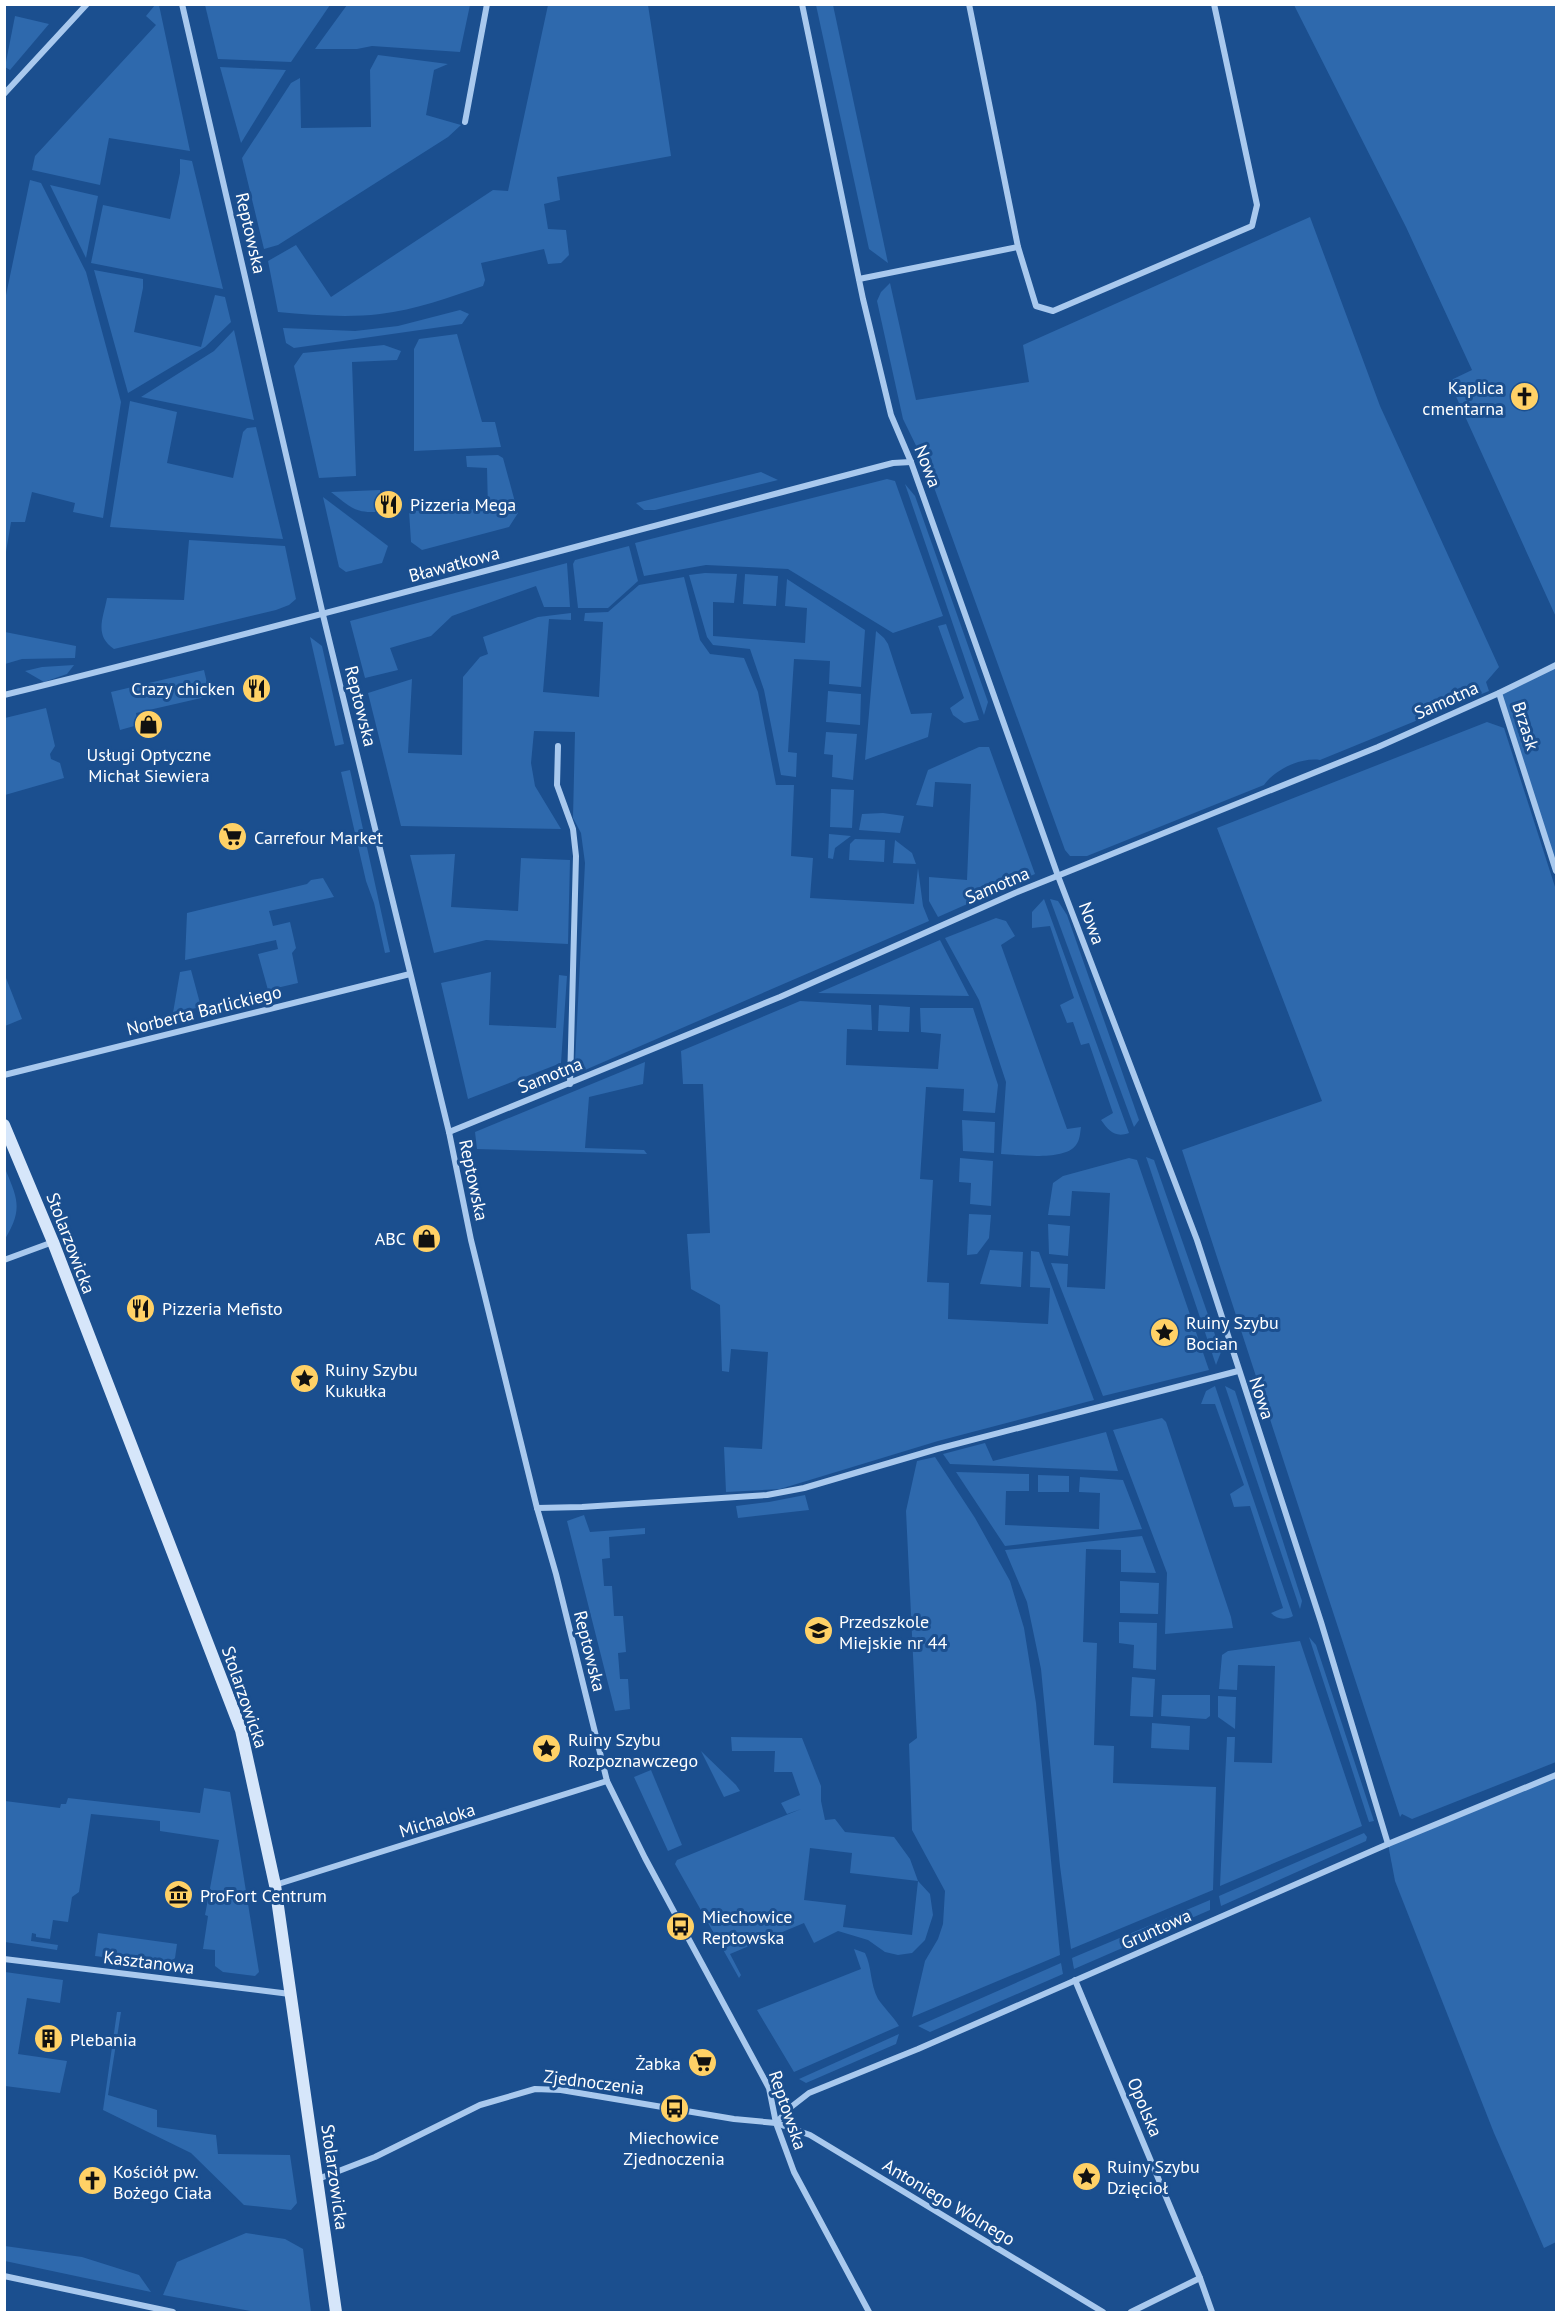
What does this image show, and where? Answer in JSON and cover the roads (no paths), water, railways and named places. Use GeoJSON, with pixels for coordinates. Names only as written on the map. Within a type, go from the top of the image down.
{"type":"FeatureCollection","features":[{"type":"Feature","properties":{"kind":"street"},"geometry":{"type":"LineString","coordinates":[[4,94],[87,4]]}},
{"type":"Feature","properties":{"kind":"street","name":"Reptowska"},"geometry":{"type":"LineString","coordinates":[[182,4],[323,615],[449,1132],[471,1240],[607,1781],[645,1858],[769,2088],[776,2123],[794,2172],[869,2313]]}},
{"type":"Feature","properties":{"kind":"street"},"geometry":{"type":"LineString","coordinates":[[465,122],[487,4]]}},
{"type":"Feature","properties":{"kind":"street","name":"Nowa"},"geometry":{"type":"LineString","coordinates":[[802,4],[859,279],[891,415],[911,462],[1058,876],[1197,1240],[1321,1622],[1388,1844]]}},
{"type":"Feature","properties":{"kind":"street"},"geometry":{"type":"LineString","coordinates":[[969,4],[1018,247],[1036,306],[1053,311],[1252,226],[1257,205],[1214,4]]}},
{"type":"Feature","properties":{"kind":"street"},"geometry":{"type":"LineString","coordinates":[[859,279],[1018,247]]}},
{"type":"Feature","properties":{"kind":"street","name":"Bławatkowa"},"geometry":{"type":"LineString","coordinates":[[4,695],[323,615],[859,471],[893,463],[911,462]]}},
{"type":"Feature","properties":{"kind":"street","name":"Samotna"},"geometry":{"type":"LineString","coordinates":[[449,1132],[790,993],[1015,893],[1306,777],[1499,693],[1557,665]]}},
{"type":"Feature","properties":{"kind":"street","name":"Brzask"},"geometry":{"type":"LineString","coordinates":[[1499,693],[1557,871]]}},
{"type":"Feature","properties":{"kind":"street"},"geometry":{"type":"LineString","coordinates":[[558,746],[556,785],[573,829],[576,856],[570,1084]]}},
{"type":"Feature","properties":{"kind":"street","name":"Norberta Barlickiego"},"geometry":{"type":"LineString","coordinates":[[4,1075],[410,974]]}},
{"type":"Feature","properties":{"kind":"street","name":"Stolarzowicka"},"geometry":{"type":"LineString","coordinates":[[4,1125],[53,1242],[241,1730],[275,1886],[336,2313]]}},
{"type":"Feature","properties":{"kind":"street"},"geometry":{"type":"LineString","coordinates":[[4,1260],[53,1242]]}},
{"type":"Feature","properties":{"kind":"street"},"geometry":{"type":"LineString","coordinates":[[537,1508],[786,1492],[1089,1408],[1238,1371]]}},
{"type":"Feature","properties":{"kind":"street","name":"Gruntowa"},"geometry":{"type":"LineString","coordinates":[[776,2123],[809,2093],[918,2049],[1388,1844],[1557,1775]]}},
{"type":"Feature","properties":{"kind":"street","name":"Michaloka"},"geometry":{"type":"LineString","coordinates":[[275,1886],[607,1781]]}},
{"type":"Feature","properties":{"kind":"street","name":"Kasztanowa"},"geometry":{"type":"LineString","coordinates":[[4,1959],[291,1995]]}},
{"type":"Feature","properties":{"kind":"street","name":"Opolska"},"geometry":{"type":"LineString","coordinates":[[1075,1980],[1200,2278],[1212,2313]]}},
{"type":"Feature","properties":{"kind":"street","name":"Zjednoczenia"},"geometry":{"type":"LineString","coordinates":[[318,2179],[375,2157],[480,2105],[535,2089],[561,2090],[734,2119],[776,2123]]}},
{"type":"Feature","properties":{"kind":"street","name":"Antoniego Wolnego"},"geometry":{"type":"LineString","coordinates":[[776,2123],[810,2135],[1103,2313]]}},
{"type":"Feature","properties":{"kind":"street"},"geometry":{"type":"LineString","coordinates":[[4,2276],[173,2313]]}},
{"type":"Feature","properties":{"kind":"street"},"geometry":{"type":"LineString","coordinates":[[1131,2313],[1200,2278]]}},
{"type":"Feature","properties":{"kind":"place","name":"Kaplica cmentarna"},"geometry":{"type":"Point","coordinates":[1525,397]}},
{"type":"Feature","properties":{"kind":"place","name":"Pizzeria Mega"},"geometry":{"type":"Point","coordinates":[389,504]}},
{"type":"Feature","properties":{"kind":"place","name":"Crazy chicken"},"geometry":{"type":"Point","coordinates":[256,688]}},
{"type":"Feature","properties":{"kind":"place","name":"Usługi Optyczne Michał Siewiera"},"geometry":{"type":"Point","coordinates":[149,725]}},
{"type":"Feature","properties":{"kind":"place","name":"Carrefour Market"},"geometry":{"type":"Point","coordinates":[233,837]}},
{"type":"Feature","properties":{"kind":"place","name":"ABC"},"geometry":{"type":"Point","coordinates":[427,1238]}},
{"type":"Feature","properties":{"kind":"place","name":"Pizzeria Mefisto"},"geometry":{"type":"Point","coordinates":[141,1308]}},
{"type":"Feature","properties":{"kind":"place","name":"Ruiny Szybu Bocian"},"geometry":{"type":"Point","coordinates":[1165,1332]}},
{"type":"Feature","properties":{"kind":"place","name":"Ruiny Szybu Kukułka"},"geometry":{"type":"Point","coordinates":[304,1379]}},
{"type":"Feature","properties":{"kind":"place","name":"Przedszkole Miejskie nr 44"},"geometry":{"type":"Point","coordinates":[818,1631]}},
{"type":"Feature","properties":{"kind":"place","name":"Ruiny Szybu Rozpoznawczego"},"geometry":{"type":"Point","coordinates":[547,1749]}},
{"type":"Feature","properties":{"kind":"place","name":"ProFort Centrum"},"geometry":{"type":"Point","coordinates":[179,1895]}},
{"type":"Feature","properties":{"kind":"place","name":"Miechowice Reptowska"},"geometry":{"type":"Point","coordinates":[681,1926]}},
{"type":"Feature","properties":{"kind":"place","name":"Plebania"},"geometry":{"type":"Point","coordinates":[49,2039]}},
{"type":"Feature","properties":{"kind":"place","name":"Żabka"},"geometry":{"type":"Point","coordinates":[702,2063]}},
{"type":"Feature","properties":{"kind":"place","name":"Miechowice Zjednoczenia"},"geometry":{"type":"Point","coordinates":[674,2108]}},
{"type":"Feature","properties":{"kind":"place","name":"Ruiny Szybu Dzięcioł"},"geometry":{"type":"Point","coordinates":[1086,2176]}},
{"type":"Feature","properties":{"kind":"place","name":"Kościół pw. Bożego Ciała"},"geometry":{"type":"Point","coordinates":[92,2181]}}]}
